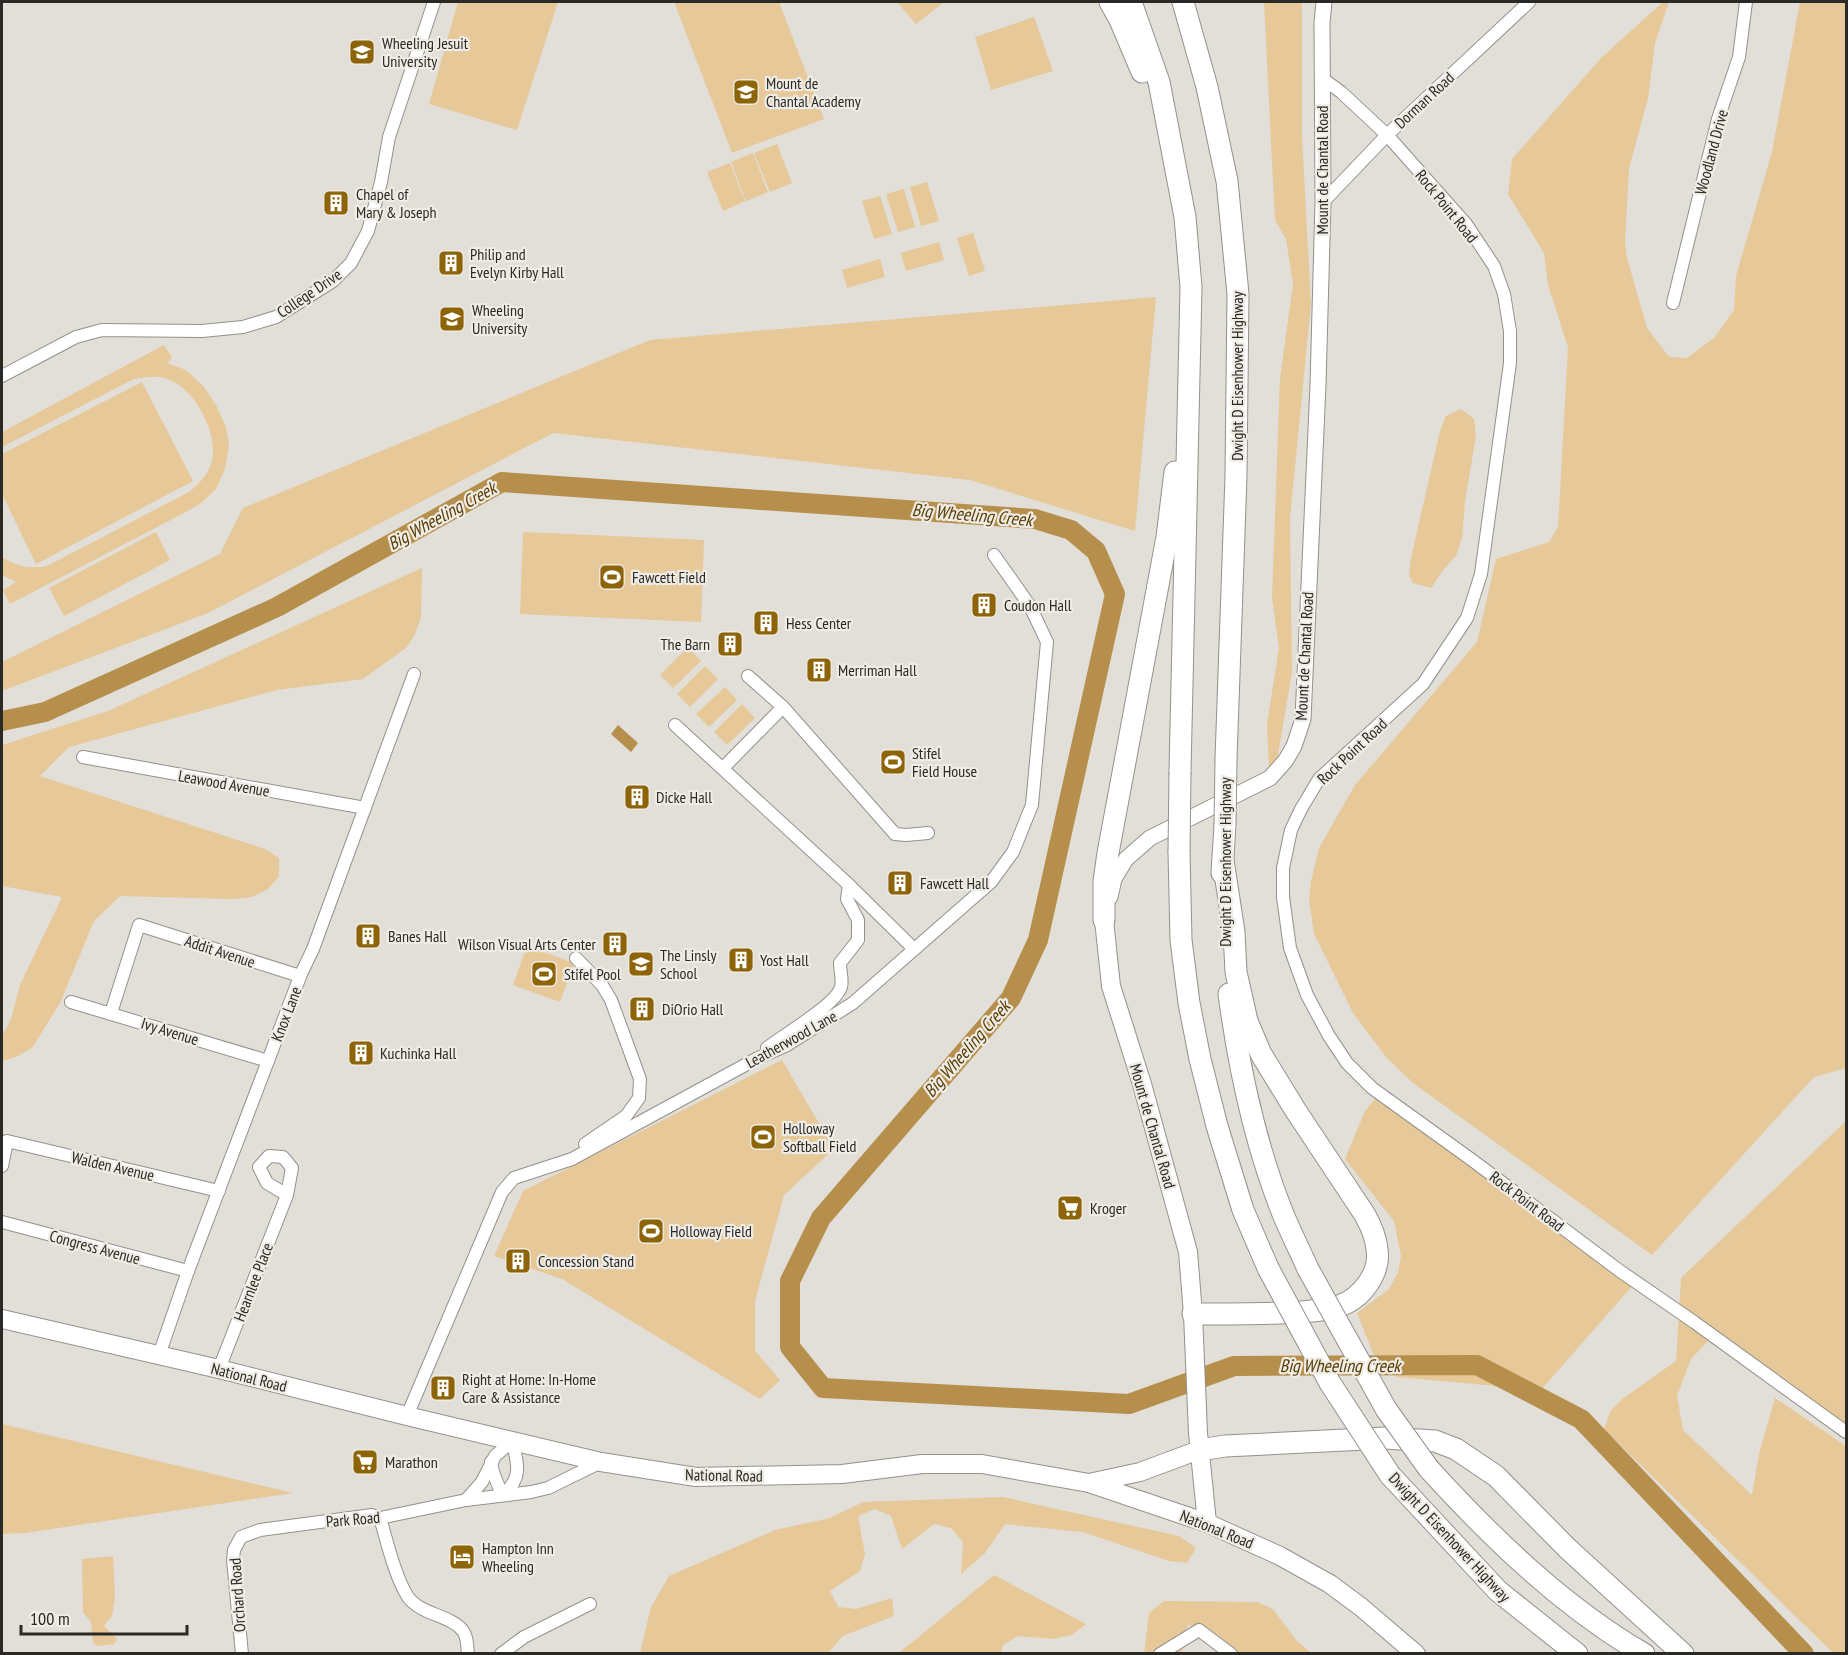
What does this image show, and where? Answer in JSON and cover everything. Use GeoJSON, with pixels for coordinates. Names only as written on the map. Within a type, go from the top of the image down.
{"type":"FeatureCollection","features":[{"type":"Feature","properties":{"kind":"highway"},"geometry":{"type":"LineString","coordinates":[[1110,2],[1120,20],[1173,152]]}},
{"type":"Feature","properties":{"kind":"highway","name":"Dwight D Eisenhower Highway"},"geometry":{"type":"LineString","coordinates":[[1131,2],[1159,82],[1185,217],[1191,287],[1180,772],[1181,940],[1189,1003],[1217,1126],[1243,1210],[1268,1268],[1330,1383],[1390,1475],[1498,1591],[1577,1653]]}},
{"type":"Feature","properties":{"kind":"highway","name":"Dwight D Eisenhower Highway"},"geometry":{"type":"LineString","coordinates":[[1184,4],[1207,87],[1227,181],[1238,294],[1236,476],[1221,897],[1224,962],[1235,1044],[1247,1100],[1283,1214],[1308,1269],[1386,1409],[1429,1469],[1476,1520],[1530,1569],[1585,1615],[1644,1653]]}},
{"type":"Feature","properties":{"kind":"highway"},"geometry":{"type":"LineString","coordinates":[[1104,920],[1104,881],[1108,853],[1167,537],[1190,356]]}},
{"type":"Feature","properties":{"kind":"highway"},"geometry":{"type":"LineString","coordinates":[[1193,1323],[1239,1314],[1307,1312],[1340,1306],[1354,1299],[1366,1287],[1377,1262],[1378,1252],[1372,1228],[1365,1215],[1261,1054],[1247,1021],[1236,972],[1234,932],[1223,860]]}},
{"type":"Feature","properties":{"kind":"highway"},"geometry":{"type":"LineString","coordinates":[[1199,1442],[1226,1446],[1385,1438],[1435,1441],[1456,1449],[1496,1476],[1568,1548],[1683,1653]]}},
{"type":"Feature","properties":{"kind":"main road","name":"Mount de Chantal Road"},"geometry":{"type":"LineString","coordinates":[[1104,920],[1111,986],[1142,1084],[1188,1252],[1206,1523]]}},
{"type":"Feature","properties":{"kind":"main road","name":"National Road"},"geometry":{"type":"LineString","coordinates":[[2,1319],[601,1462],[696,1477],[842,1474],[922,1464],[982,1464],[1089,1483],[1206,1523],[1269,1550],[1330,1584],[1416,1653]]}},
{"type":"Feature","properties":{"kind":"main road"},"geometry":{"type":"LineString","coordinates":[[1089,1483],[1140,1472],[1199,1442]]}},
{"type":"Feature","properties":{"kind":"street","name":"College Drive"},"geometry":{"type":"LineString","coordinates":[[2,376],[76,337],[102,330],[201,331],[243,327],[276,317],[333,281],[351,263],[368,231],[381,182],[389,137],[434,2]]}},
{"type":"Feature","properties":{"kind":"street","name":"Mount de Chantal Road"},"geometry":{"type":"LineString","coordinates":[[1104,920],[1114,879],[1126,859],[1150,838],[1270,778],[1286,760],[1304,719],[1318,385],[1323,202],[1324,2]]}},
{"type":"Feature","properties":{"kind":"street","name":"Dorman Road"},"geometry":{"type":"LineString","coordinates":[[1323,202],[1387,135],[1529,2]]}},
{"type":"Feature","properties":{"kind":"street","name":"Woodland Drive"},"geometry":{"type":"LineString","coordinates":[[1673,303],[1718,119],[1739,57],[1746,2]]}},
{"type":"Feature","properties":{"kind":"street","name":"Rock Point Road"},"geometry":{"type":"LineString","coordinates":[[1323,79],[1341,92],[1387,135],[1466,224],[1494,266],[1504,294],[1509,321],[1510,363],[1481,574],[1467,618],[1423,684],[1319,779],[1300,809],[1291,830],[1283,868],[1283,897],[1290,948],[1307,995],[1329,1036],[1347,1063],[1372,1088],[1846,1432]]}},
{"type":"Feature","properties":{"kind":"street","name":"Leatherwood Lane"},"geometry":{"type":"LineString","coordinates":[[407,1416],[502,1192],[514,1178],[572,1159],[758,1058],[787,1045],[854,1003],[991,882],[1013,852],[1032,805],[1047,642],[1029,606],[994,555]]}},
{"type":"Feature","properties":{"kind":"street","name":"Knox Lane"},"geometry":{"type":"LineString","coordinates":[[159,1355],[188,1271],[300,976],[313,949],[414,674]]}},
{"type":"Feature","properties":{"kind":"street"},"geometry":{"type":"LineString","coordinates":[[748,676],[783,707],[895,834],[928,833]]}},
{"type":"Feature","properties":{"kind":"street"},"geometry":{"type":"LineString","coordinates":[[723,768],[783,707]]}},
{"type":"Feature","properties":{"kind":"street"},"geometry":{"type":"LineString","coordinates":[[675,725],[849,885],[914,949]]}},
{"type":"Feature","properties":{"kind":"street","name":"Leawood Avenue"},"geometry":{"type":"LineString","coordinates":[[82,758],[365,808]]}},
{"type":"Feature","properties":{"kind":"street"},"geometry":{"type":"LineString","coordinates":[[758,1058],[768,1047],[826,1006],[838,993],[842,980],[840,963],[858,940],[858,920],[847,898],[849,885]]}},
{"type":"Feature","properties":{"kind":"street","name":"Addit Avenue"},"geometry":{"type":"LineString","coordinates":[[111,1013],[139,925],[300,976]]}},
{"type":"Feature","properties":{"kind":"street"},"geometry":{"type":"LineString","coordinates":[[553,1165],[626,1116],[639,1098],[640,1079],[611,1000],[602,985],[576,958]]}},
{"type":"Feature","properties":{"kind":"street","name":"Ivy Avenue"},"geometry":{"type":"LineString","coordinates":[[71,1002],[268,1061]]}},
{"type":"Feature","properties":{"kind":"street","name":"Walden Avenue"},"geometry":{"type":"LineString","coordinates":[[2,1166],[7,1141],[219,1191]]}},
{"type":"Feature","properties":{"kind":"street","name":"Hearnlee Place"},"geometry":{"type":"LineString","coordinates":[[219,1369],[287,1195]]}},
{"type":"Feature","properties":{"kind":"street","name":"Congress Avenue"},"geometry":{"type":"LineString","coordinates":[[2,1222],[188,1271]]}},
{"type":"Feature","properties":{"kind":"street"},"geometry":{"type":"LineString","coordinates":[[466,1500],[482,1482],[491,1462],[512,1441],[518,1468],[513,1485],[502,1495],[491,1462]]}},
{"type":"Feature","properties":{"kind":"street","name":"Park Road"},"geometry":{"type":"LineString","coordinates":[[241,1538],[260,1530],[372,1515],[380,1518],[466,1500],[548,1488],[601,1462]]}},
{"type":"Feature","properties":{"kind":"street"},"geometry":{"type":"LineString","coordinates":[[380,1518],[397,1571],[409,1598],[422,1609],[462,1630],[467,1639],[468,1653]]}},
{"type":"Feature","properties":{"kind":"street","name":"Orchard Road"},"geometry":{"type":"LineString","coordinates":[[241,1538],[234,1550],[233,1560],[242,1653]]}},
{"type":"Feature","properties":{"kind":"street"},"geometry":{"type":"LineString","coordinates":[[501,1653],[524,1637],[590,1604]]}},
{"type":"Feature","properties":{"kind":"street"},"geometry":{"type":"LineString","coordinates":[[1160,1653],[1199,1630],[1232,1653]]}},
{"type":"Feature","properties":{"kind":"shaded area"},"geometry":{"type":"Polygon","coordinates":[[[458,2],[558,2],[517,130],[429,104],[458,2]]]}},
{"type":"Feature","properties":{"kind":"shaded area"},"geometry":{"type":"Polygon","coordinates":[[[674,2],[779,2],[824,119],[732,153],[674,2]]]}},
{"type":"Feature","properties":{"kind":"shaded area"},"geometry":{"type":"Polygon","coordinates":[[[897,2],[944,2],[916,24],[897,2]]]}},
{"type":"Feature","properties":{"kind":"shaded area"},"geometry":{"type":"Polygon","coordinates":[[[1264,2],[1302,2],[1302,138],[1311,304],[1290,518],[1292,672],[1276,767],[1269,768],[1267,724],[1279,648],[1272,598],[1280,378],[1293,284],[1286,239],[1275,220],[1264,2]]]}},
{"type":"Feature","properties":{"kind":"shaded area"},"geometry":{"type":"Polygon","coordinates":[[[1663,2],[1669,2],[1655,43],[1648,98],[1629,169],[1625,241],[1627,258],[1647,328],[1669,357],[1687,358],[1714,338],[1734,310],[1736,276],[1772,152],[1800,2],[1846,2],[1846,1068],[1814,1077],[1652,1255],[1413,1083],[1386,1057],[1353,1013],[1314,934],[1309,899],[1319,848],[1355,785],[1477,642],[1496,559],[1549,542],[1558,527],[1568,347],[1548,285],[1544,253],[1508,194],[1512,159],[1602,57],[1663,2]]]}},
{"type":"Feature","properties":{"kind":"shaded area"},"geometry":{"type":"Polygon","coordinates":[[[1034,17],[1053,71],[991,90],[975,37],[1034,17]]]}},
{"type":"Feature","properties":{"kind":"shaded area"},"geometry":{"type":"Polygon","coordinates":[[[777,144],[792,183],[770,192],[754,153],[777,144]]]}},
{"type":"Feature","properties":{"kind":"shaded area"},"geometry":{"type":"Polygon","coordinates":[[[753,153],[768,192],[746,201],[731,162],[753,153]]]}},
{"type":"Feature","properties":{"kind":"shaded area"},"geometry":{"type":"Polygon","coordinates":[[[730,163],[745,201],[723,211],[707,172],[730,163]]]}},
{"type":"Feature","properties":{"kind":"shaded area"},"geometry":{"type":"Polygon","coordinates":[[[927,182],[939,221],[921,226],[910,187],[927,182]]]}},
{"type":"Feature","properties":{"kind":"shaded area"},"geometry":{"type":"Polygon","coordinates":[[[904,189],[915,227],[898,232],[886,194],[904,189]]]}},
{"type":"Feature","properties":{"kind":"shaded area"},"geometry":{"type":"Polygon","coordinates":[[[880,196],[892,234],[874,239],[862,201],[880,196]]]}},
{"type":"Feature","properties":{"kind":"shaded area"},"geometry":{"type":"Polygon","coordinates":[[[973,233],[985,271],[969,276],[957,238],[973,233]]]}},
{"type":"Feature","properties":{"kind":"shaded area"},"geometry":{"type":"Polygon","coordinates":[[[939,242],[944,260],[906,271],[901,253],[939,242]]]}},
{"type":"Feature","properties":{"kind":"shaded area"},"geometry":{"type":"Polygon","coordinates":[[[880,259],[885,277],[847,288],[842,270],[880,259]]]}},
{"type":"Feature","properties":{"kind":"shaded area"},"geometry":{"type":"Polygon","coordinates":[[[1156,297],[1135,531],[970,480],[553,433],[208,613],[2,691],[2,662],[220,554],[243,508],[650,340],[1156,297]]]}},
{"type":"Feature","properties":{"kind":"shaded area"},"geometry":{"type":"Polygon","coordinates":[[[164,345],[172,358],[167,363],[186,370],[204,387],[216,405],[226,427],[229,445],[225,469],[216,489],[200,504],[10,604],[3,590],[16,582],[2,575],[2,557],[23,566],[47,566],[191,491],[207,473],[211,465],[213,449],[208,424],[202,412],[186,391],[177,384],[159,377],[134,379],[2,447],[2,432],[164,345]]]}},
{"type":"Feature","properties":{"kind":"shaded area"},"geometry":{"type":"Polygon","coordinates":[[[142,382],[193,481],[36,564],[2,494],[2,454],[142,382]]]}},
{"type":"Feature","properties":{"kind":"shaded area"},"geometry":{"type":"Polygon","coordinates":[[[1461,409],[1474,419],[1476,435],[1465,502],[1462,538],[1456,556],[1431,588],[1413,583],[1409,576],[1411,558],[1440,431],[1446,416],[1461,409]]]}},
{"type":"Feature","properties":{"kind":"shaded area"},"geometry":{"type":"Polygon","coordinates":[[[156,532],[170,560],[64,616],[49,588],[156,532]]]}},
{"type":"Feature","properties":{"kind":"shaded area","name":"Fawcett Field"},"geometry":{"type":"Polygon","coordinates":[[[523,532],[704,540],[701,622],[520,614],[523,532]]]}},
{"type":"Feature","properties":{"kind":"shaded area"},"geometry":{"type":"Polygon","coordinates":[[[422,568],[421,618],[415,634],[407,647],[363,679],[277,690],[69,747],[40,776],[265,849],[279,858],[279,876],[268,889],[252,897],[232,899],[120,896],[94,921],[60,1003],[32,1048],[16,1057],[2,1061],[2,1036],[11,1019],[20,985],[62,897],[2,886],[2,745],[108,711],[422,568]]]}},
{"type":"Feature","properties":{"kind":"shaded area"},"geometry":{"type":"Polygon","coordinates":[[[688,647],[701,661],[673,688],[660,675],[688,647]]]}},
{"type":"Feature","properties":{"kind":"shaded area"},"geometry":{"type":"Polygon","coordinates":[[[705,666],[718,679],[690,707],[677,694],[705,666]]]}},
{"type":"Feature","properties":{"kind":"shaded area"},"geometry":{"type":"Polygon","coordinates":[[[725,687],[737,700],[709,727],[696,714],[725,687]]]}},
{"type":"Feature","properties":{"kind":"shaded area"},"geometry":{"type":"Polygon","coordinates":[[[742,704],[755,718],[727,745],[714,732],[742,704]]]}},
{"type":"Feature","properties":{"kind":"shaded area"},"geometry":{"type":"Polygon","coordinates":[[[618,725],[638,743],[631,752],[611,734],[618,725]]]}},
{"type":"Feature","properties":{"kind":"shaded area","name":"Stifel Pool"},"geometry":{"type":"Polygon","coordinates":[[[527,946],[574,963],[560,1002],[513,985],[527,946]]]}},
{"type":"Feature","properties":{"kind":"shaded area"},"geometry":{"type":"Polygon","coordinates":[[[782,1060],[834,1149],[784,1195],[755,1301],[755,1351],[780,1380],[760,1399],[562,1279],[494,1256],[523,1191],[782,1060]]]}},
{"type":"Feature","properties":{"kind":"shaded area"},"geometry":{"type":"Polygon","coordinates":[[[1376,1098],[1634,1284],[1541,1390],[1397,1377],[1373,1353],[1357,1313],[1389,1289],[1398,1273],[1401,1256],[1394,1221],[1345,1159],[1365,1111],[1376,1098]]]}},
{"type":"Feature","properties":{"kind":"shaded area"},"geometry":{"type":"Polygon","coordinates":[[[1846,1121],[1846,1427],[1714,1335],[1691,1359],[1677,1396],[1683,1430],[1752,1495],[1759,1454],[1775,1398],[1846,1446],[1846,1653],[1833,1653],[1604,1429],[1610,1412],[1621,1400],[1676,1361],[1681,1278],[1846,1121]]]}},
{"type":"Feature","properties":{"kind":"shaded area"},"geometry":{"type":"Polygon","coordinates":[[[2,1424],[293,1493],[25,1533],[2,1534],[2,1424]]]}},
{"type":"Feature","properties":{"kind":"shaded area"},"geometry":{"type":"Polygon","coordinates":[[[1003,1497],[1179,1536],[1196,1548],[1187,1563],[1169,1561],[1083,1532],[1005,1524],[985,1553],[961,1574],[963,1542],[951,1528],[934,1524],[902,1549],[891,1516],[875,1509],[858,1516],[865,1554],[860,1571],[830,1591],[838,1607],[856,1609],[892,1598],[894,1616],[843,1636],[828,1653],[640,1653],[651,1607],[669,1576],[775,1530],[830,1518],[863,1502],[1003,1497]]]}},
{"type":"Feature","properties":{"kind":"shaded area"},"geometry":{"type":"Polygon","coordinates":[[[113,1556],[115,1596],[112,1616],[104,1626],[117,1639],[114,1644],[98,1646],[93,1643],[91,1622],[83,1612],[82,1559],[113,1556]]]}},
{"type":"Feature","properties":{"kind":"shaded area"},"geometry":{"type":"Polygon","coordinates":[[[994,1575],[1086,1624],[1072,1635],[1053,1639],[1018,1636],[1003,1645],[1001,1653],[899,1653],[994,1575]]]}},
{"type":"Feature","properties":{"kind":"shaded area"},"geometry":{"type":"Polygon","coordinates":[[[1164,1601],[1257,1602],[1273,1609],[1296,1640],[1311,1653],[1235,1653],[1188,1624],[1182,1653],[1144,1654],[1149,1613],[1164,1601]]]}},
{"type":"Feature","properties":{"kind":"waterway","name":"Big Wheeling Creek"},"geometry":{"type":"LineString","coordinates":[[2,721],[45,712],[277,607],[502,482],[1035,519],[1071,530],[1096,551],[1115,594],[1038,940],[1011,998],[821,1218],[790,1281],[790,1347],[823,1388],[1129,1404],[1234,1366],[1477,1365],[1581,1419],[1804,1654]]}},
{"type":"Feature","properties":{"kind":"place","name":"Wheeling Jesuit University"},"geometry":{"type":"Point","coordinates":[362,52]}},
{"type":"Feature","properties":{"kind":"place","name":"Mount de Chantal Academy"},"geometry":{"type":"Point","coordinates":[746,92]}},
{"type":"Feature","properties":{"kind":"place","name":"Chapel of Mary & Joseph"},"geometry":{"type":"Point","coordinates":[336,203]}},
{"type":"Feature","properties":{"kind":"place","name":"Philip and Evelyn Kirby Hall"},"geometry":{"type":"Point","coordinates":[451,263]}},
{"type":"Feature","properties":{"kind":"place","name":"Wheeling University"},"geometry":{"type":"Point","coordinates":[452,319]}},
{"type":"Feature","properties":{"kind":"place","name":"Fawcett Field"},"geometry":{"type":"Point","coordinates":[612,577]}},
{"type":"Feature","properties":{"kind":"place","name":"Coudon Hall"},"geometry":{"type":"Point","coordinates":[984,605]}},
{"type":"Feature","properties":{"kind":"place","name":"Hess Center"},"geometry":{"type":"Point","coordinates":[766,623]}},
{"type":"Feature","properties":{"kind":"place","name":"The Barn"},"geometry":{"type":"Point","coordinates":[730,644]}},
{"type":"Feature","properties":{"kind":"place","name":"Merriman Hall"},"geometry":{"type":"Point","coordinates":[819,670]}},
{"type":"Feature","properties":{"kind":"place","name":"Stifel Field House"},"geometry":{"type":"Point","coordinates":[893,762]}},
{"type":"Feature","properties":{"kind":"place","name":"Dicke Hall"},"geometry":{"type":"Point","coordinates":[637,797]}},
{"type":"Feature","properties":{"kind":"place","name":"Fawcett Hall"},"geometry":{"type":"Point","coordinates":[900,883]}},
{"type":"Feature","properties":{"kind":"place","name":"Banes Hall"},"geometry":{"type":"Point","coordinates":[368,936]}},
{"type":"Feature","properties":{"kind":"place","name":"Wilson Visual Arts Center"},"geometry":{"type":"Point","coordinates":[615,944]}},
{"type":"Feature","properties":{"kind":"place","name":"Yost Hall"},"geometry":{"type":"Point","coordinates":[741,960]}},
{"type":"Feature","properties":{"kind":"place","name":"The Linsly School"},"geometry":{"type":"Point","coordinates":[641,964]}},
{"type":"Feature","properties":{"kind":"place","name":"Stifel Pool"},"geometry":{"type":"Point","coordinates":[544,974]}},
{"type":"Feature","properties":{"kind":"place","name":"DiOrio Hall"},"geometry":{"type":"Point","coordinates":[642,1009]}},
{"type":"Feature","properties":{"kind":"place","name":"Kuchinka Hall"},"geometry":{"type":"Point","coordinates":[361,1053]}},
{"type":"Feature","properties":{"kind":"place","name":"Holloway Softball Field"},"geometry":{"type":"Point","coordinates":[763,1137]}},
{"type":"Feature","properties":{"kind":"place","name":"Kroger"},"geometry":{"type":"Point","coordinates":[1070,1208]}},
{"type":"Feature","properties":{"kind":"place","name":"Holloway Field"},"geometry":{"type":"Point","coordinates":[651,1231]}},
{"type":"Feature","properties":{"kind":"place","name":"Concession Stand"},"geometry":{"type":"Point","coordinates":[518,1261]}},
{"type":"Feature","properties":{"kind":"place","name":"Right at Home: In-Home Care & Assistance"},"geometry":{"type":"Point","coordinates":[443,1388]}},
{"type":"Feature","properties":{"kind":"place","name":"Marathon"},"geometry":{"type":"Point","coordinates":[365,1462]}},
{"type":"Feature","properties":{"kind":"place","name":"Hampton Inn Wheeling"},"geometry":{"type":"Point","coordinates":[462,1557]}}]}
